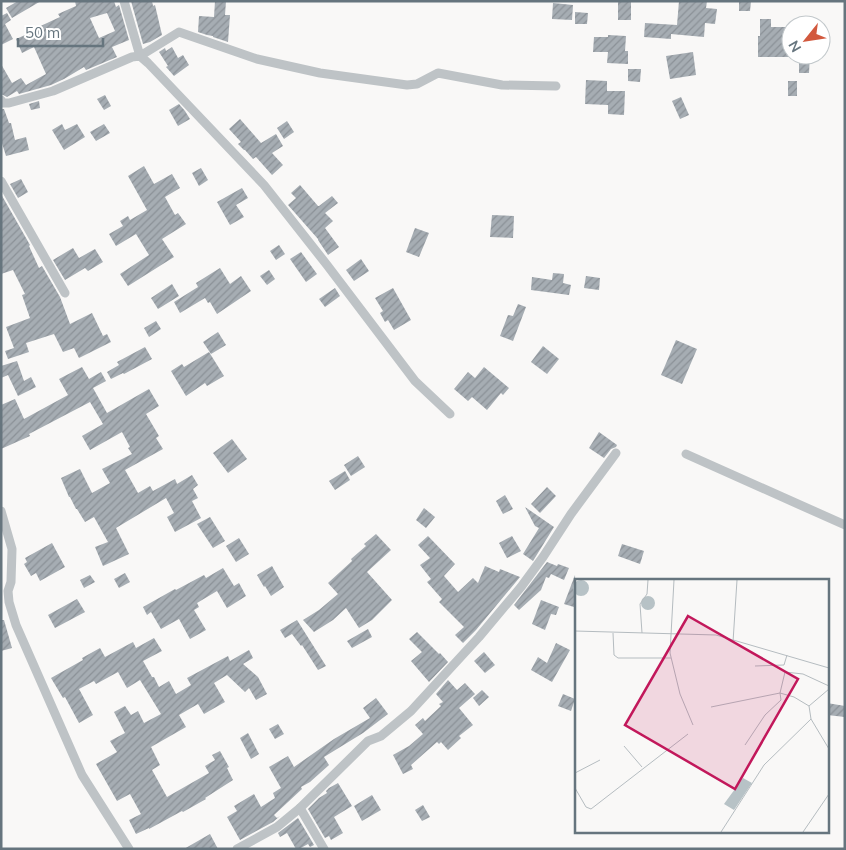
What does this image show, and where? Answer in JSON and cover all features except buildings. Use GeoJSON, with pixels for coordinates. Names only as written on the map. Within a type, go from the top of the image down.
{"type":"FeatureCollection","features":[{"type":"Feature","properties":{"kind":"street"},"geometry":{"type":"LineString","coordinates":[[124,1],[140,56],[264,185],[415,381],[450,414]]}},
{"type":"Feature","properties":{"kind":"street"},"geometry":{"type":"LineString","coordinates":[[2,102],[9,103],[53,92],[132,57],[140,56],[179,32],[257,59],[329,75],[407,85],[417,84],[438,73],[502,85],[556,86]]}},
{"type":"Feature","properties":{"kind":"street"},"geometry":{"type":"LineString","coordinates":[[1,181],[65,293]]}},
{"type":"Feature","properties":{"kind":"street"},"geometry":{"type":"LineString","coordinates":[[237,849],[277,827],[300,808],[368,741],[381,736],[411,711],[480,637],[543,557],[571,514],[616,453]]}},
{"type":"Feature","properties":{"kind":"street"},"geometry":{"type":"LineString","coordinates":[[686,454],[845,525]]}},
{"type":"Feature","properties":{"kind":"street"},"geometry":{"type":"LineString","coordinates":[[1,511],[12,549],[11,582],[8,591],[9,602],[16,625],[82,775],[129,849]]}},
{"type":"Feature","properties":{"kind":"street"},"geometry":{"type":"LineString","coordinates":[[300,808],[324,849]]}}]}
